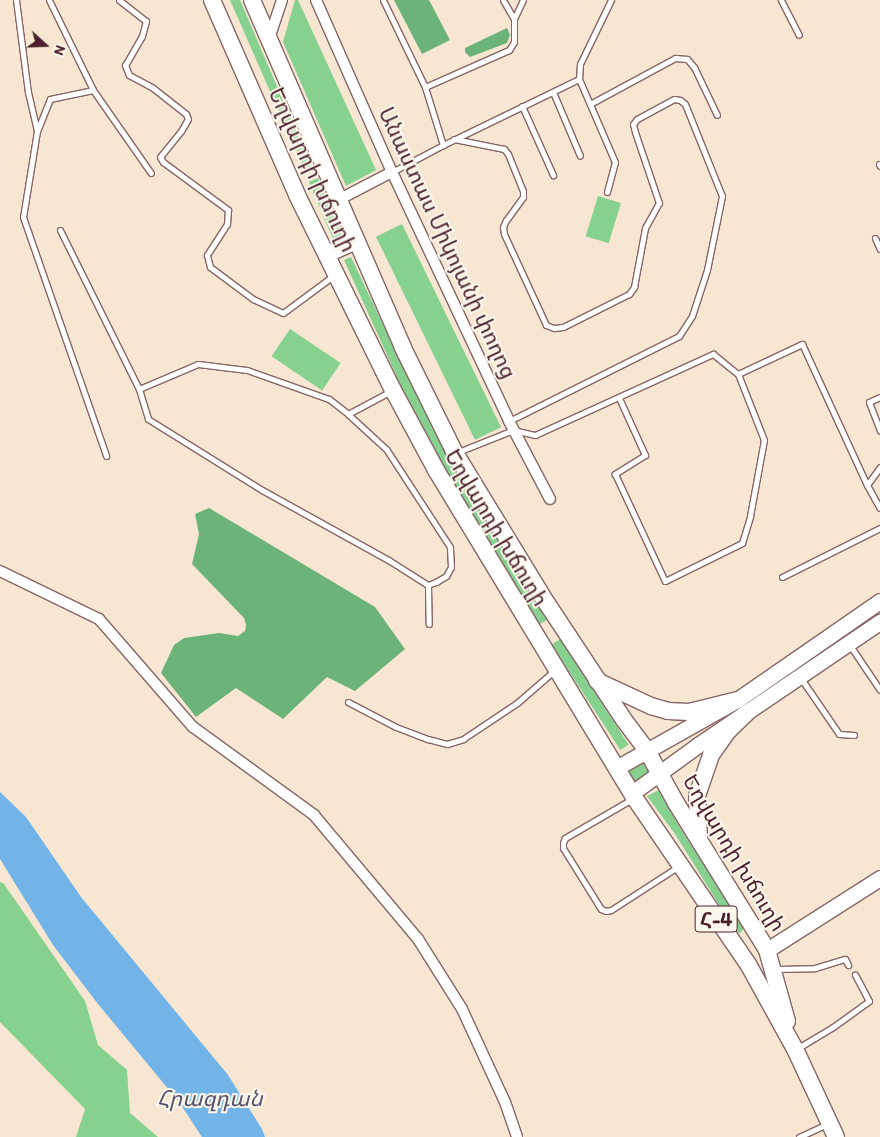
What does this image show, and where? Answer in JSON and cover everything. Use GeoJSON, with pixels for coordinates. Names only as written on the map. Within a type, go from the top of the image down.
{"type":"FeatureCollection","features":[{"type":"Feature","properties":{"kind":"main road","name":"Եղվարդի խճուղի"},"geometry":{"type":"LineString","coordinates":[[212,0],[293,186],[393,390],[436,470],[556,670],[618,767],[633,795],[679,866],[748,964],[795,1049],[833,1130]]}},
{"type":"Feature","properties":{"kind":"main road","name":"Եղվարդի խճուղի"},"geometry":{"type":"LineString","coordinates":[[252,0],[403,348],[455,453],[562,627],[597,681],[646,749],[676,803],[767,950],[795,1049]]}},
{"type":"Feature","properties":{"kind":"main road"},"geometry":{"type":"LineString","coordinates":[[327,254],[356,241]]}},
{"type":"Feature","properties":{"kind":"main road"},"geometry":{"type":"LineString","coordinates":[[633,795],[698,745],[742,706],[880,601]]}},
{"type":"Feature","properties":{"kind":"main road"},"geometry":{"type":"LineString","coordinates":[[618,767],[646,749],[742,706],[800,677],[880,622]]}},
{"type":"Feature","properties":{"kind":"main road"},"geometry":{"type":"LineString","coordinates":[[538,640],[562,627]]}},
{"type":"Feature","properties":{"kind":"main road"},"geometry":{"type":"LineString","coordinates":[[597,681],[651,706],[668,711],[689,712],[742,706]]}},
{"type":"Feature","properties":{"kind":"main road"},"geometry":{"type":"LineString","coordinates":[[699,838],[697,796],[710,755],[727,732],[742,706]]}},
{"type":"Feature","properties":{"kind":"main road"},"geometry":{"type":"LineString","coordinates":[[767,950],[880,878]]}},
{"type":"Feature","properties":{"kind":"street"},"geometry":{"type":"LineString","coordinates":[[269,39],[282,0]]}},
{"type":"Feature","properties":{"kind":"street","name":"Անաստաս Միկոյանի փողոց"},"geometry":{"type":"LineString","coordinates":[[316,0],[392,172],[511,425],[550,499]]}},
{"type":"Feature","properties":{"kind":"street"},"geometry":{"type":"LineString","coordinates":[[338,200],[392,172]]}},
{"type":"Feature","properties":{"kind":"street"},"geometry":{"type":"LineString","coordinates":[[0,571],[99,619],[193,727],[314,815],[418,939],[462,1009],[505,1102],[517,1137]]}},
{"type":"Feature","properties":{"kind":"lane"},"geometry":{"type":"LineString","coordinates":[[16,0],[28,92],[37,131]]}},
{"type":"Feature","properties":{"kind":"lane"},"geometry":{"type":"LineString","coordinates":[[49,0],[93,90],[151,173]]}},
{"type":"Feature","properties":{"kind":"lane"},"geometry":{"type":"LineString","coordinates":[[119,0],[146,21],[142,36],[125,65],[129,74],[153,88],[186,114],[188,119],[160,157],[163,162],[228,210],[227,224],[207,255],[210,267],[254,299],[283,313],[326,279],[336,274]]}},
{"type":"Feature","properties":{"kind":"lane"},"geometry":{"type":"LineString","coordinates":[[383,0],[425,87],[443,145]]}},
{"type":"Feature","properties":{"kind":"lane"},"geometry":{"type":"LineString","coordinates":[[504,0],[514,20]]}},
{"type":"Feature","properties":{"kind":"lane"},"geometry":{"type":"LineString","coordinates":[[425,87],[509,50],[514,42],[514,20],[523,0]]}},
{"type":"Feature","properties":{"kind":"lane"},"geometry":{"type":"LineString","coordinates":[[607,192],[615,162],[579,79],[580,64],[611,0]]}},
{"type":"Feature","properties":{"kind":"lane"},"geometry":{"type":"LineString","coordinates":[[781,0],[798,35]]}},
{"type":"Feature","properties":{"kind":"lane"},"geometry":{"type":"LineString","coordinates":[[590,104],[675,58],[687,59],[694,67],[717,115]]}},
{"type":"Feature","properties":{"kind":"lane"},"geometry":{"type":"LineString","coordinates":[[392,172],[454,139],[579,79]]}},
{"type":"Feature","properties":{"kind":"lane"},"geometry":{"type":"LineString","coordinates":[[93,90],[50,99],[37,131],[23,217],[106,456]]}},
{"type":"Feature","properties":{"kind":"lane"},"geometry":{"type":"LineString","coordinates":[[553,92],[580,156]]}},
{"type":"Feature","properties":{"kind":"lane"},"geometry":{"type":"LineString","coordinates":[[454,139],[504,149],[508,154],[523,191],[523,197],[506,220],[503,227],[504,234],[546,325],[554,328],[563,327],[629,294],[634,287],[645,228],[659,204],[635,132],[634,124],[637,119],[674,99],[680,100],[685,104],[722,196],[707,270],[692,316],[679,336],[455,453]]}},
{"type":"Feature","properties":{"kind":"lane"},"geometry":{"type":"LineString","coordinates":[[522,106],[553,175]]}},
{"type":"Feature","properties":{"kind":"lane"},"geometry":{"type":"LineString","coordinates":[[60,230],[140,389],[148,419],[262,490],[390,561],[428,585]]}},
{"type":"Feature","properties":{"kind":"lane"},"geometry":{"type":"LineString","coordinates":[[875,238],[880,249]]}},
{"type":"Feature","properties":{"kind":"lane"},"geometry":{"type":"LineString","coordinates":[[738,374],[802,344],[867,485],[880,508]]}},
{"type":"Feature","properties":{"kind":"lane"},"geometry":{"type":"LineString","coordinates":[[511,425],[535,435],[713,354],[738,374],[764,440],[750,516],[742,543],[665,580],[615,474],[645,456],[619,398]]}},
{"type":"Feature","properties":{"kind":"lane"},"geometry":{"type":"LineString","coordinates":[[140,389],[198,364],[247,370],[329,400],[348,414],[386,448],[450,548],[452,556],[446,576],[428,585]]}},
{"type":"Feature","properties":{"kind":"lane"},"geometry":{"type":"LineString","coordinates":[[348,414],[393,390]]}},
{"type":"Feature","properties":{"kind":"lane"},"geometry":{"type":"LineString","coordinates":[[880,397],[869,402],[880,431]]}},
{"type":"Feature","properties":{"kind":"lane"},"geometry":{"type":"LineString","coordinates":[[867,485],[880,467]]}},
{"type":"Feature","properties":{"kind":"lane"},"geometry":{"type":"LineString","coordinates":[[782,577],[880,528]]}},
{"type":"Feature","properties":{"kind":"lane"},"geometry":{"type":"LineString","coordinates":[[428,585],[429,624]]}},
{"type":"Feature","properties":{"kind":"lane"},"geometry":{"type":"LineString","coordinates":[[849,644],[880,690]]}},
{"type":"Feature","properties":{"kind":"lane"},"geometry":{"type":"LineString","coordinates":[[348,702],[396,726],[428,739],[447,744],[463,739],[517,703],[556,670]]}},
{"type":"Feature","properties":{"kind":"lane"},"geometry":{"type":"LineString","coordinates":[[800,677],[839,734],[854,735]]}},
{"type":"Feature","properties":{"kind":"lane"},"geometry":{"type":"LineString","coordinates":[[633,795],[565,838],[562,843],[563,848],[601,908],[606,911],[611,910],[679,866]]}},
{"type":"Feature","properties":{"kind":"lane"},"geometry":{"type":"LineString","coordinates":[[772,969],[815,968],[845,959],[848,965]]}},
{"type":"Feature","properties":{"kind":"lane"},"geometry":{"type":"LineString","coordinates":[[795,1049],[834,1027],[869,1001],[855,975]]}},
{"type":"Feature","properties":{"kind":"lane"},"geometry":{"type":"LineString","coordinates":[[799,1137],[833,1130]]}},
{"type":"Feature","properties":{"kind":"green space"},"geometry":{"type":"Polygon","coordinates":[[[230,0],[240,0],[312,168],[305,171],[230,0]]]}},
{"type":"Feature","properties":{"kind":"green space"},"geometry":{"type":"Polygon","coordinates":[[[295,0],[298,0],[376,170],[346,186],[283,42],[295,0]]]}},
{"type":"Feature","properties":{"kind":"green space"},"geometry":{"type":"Polygon","coordinates":[[[394,0],[429,0],[450,40],[422,54],[394,0]]]}},
{"type":"Feature","properties":{"kind":"green space"},"geometry":{"type":"Polygon","coordinates":[[[507,28],[510,35],[507,43],[470,57],[465,52],[465,48],[507,28]]]}},
{"type":"Feature","properties":{"kind":"green space"},"geometry":{"type":"Polygon","coordinates":[[[318,178],[343,238],[334,242],[309,182],[318,178]]]}},
{"type":"Feature","properties":{"kind":"green space"},"geometry":{"type":"Polygon","coordinates":[[[598,196],[621,203],[609,243],[586,236],[598,196]]]}},
{"type":"Feature","properties":{"kind":"green space"},"geometry":{"type":"Polygon","coordinates":[[[402,224],[501,427],[475,440],[376,237],[402,224]]]}},
{"type":"Feature","properties":{"kind":"green space"},"geometry":{"type":"Polygon","coordinates":[[[351,257],[435,434],[503,550],[547,620],[540,624],[447,476],[411,408],[344,260],[351,257]]]}},
{"type":"Feature","properties":{"kind":"green space"},"geometry":{"type":"Polygon","coordinates":[[[290,329],[341,363],[322,390],[272,356],[290,329]]]}},
{"type":"Feature","properties":{"kind":"green space"},"geometry":{"type":"Polygon","coordinates":[[[209,508],[375,607],[405,649],[355,691],[327,677],[283,719],[236,688],[196,717],[161,673],[174,645],[184,638],[219,633],[238,636],[245,631],[246,625],[244,618],[192,564],[199,534],[195,514],[209,508]]]}},
{"type":"Feature","properties":{"kind":"green space"},"geometry":{"type":"Polygon","coordinates":[[[560,639],[629,745],[620,750],[552,644],[560,639]]]}},
{"type":"Feature","properties":{"kind":"green space"},"geometry":{"type":"Polygon","coordinates":[[[643,760],[652,771],[636,782],[629,774],[630,766],[643,760]]]}},
{"type":"Feature","properties":{"kind":"green space"},"geometry":{"type":"Polygon","coordinates":[[[659,790],[682,831],[744,928],[740,933],[736,932],[675,834],[647,796],[659,790]]]}},
{"type":"Feature","properties":{"kind":"green space"},"geometry":{"type":"Polygon","coordinates":[[[0,882],[4,884],[85,1001],[98,1045],[127,1070],[130,1113],[158,1137],[76,1137],[85,1109],[0,1022],[0,882]]]}},
{"type":"Feature","properties":{"kind":"water","name":"Հրազդան"},"geometry":{"type":"Polygon","coordinates":[[[0,792],[26,817],[81,897],[228,1075],[262,1129],[265,1137],[202,1137],[179,1102],[98,1004],[53,945],[0,859],[0,792]]]}}]}
